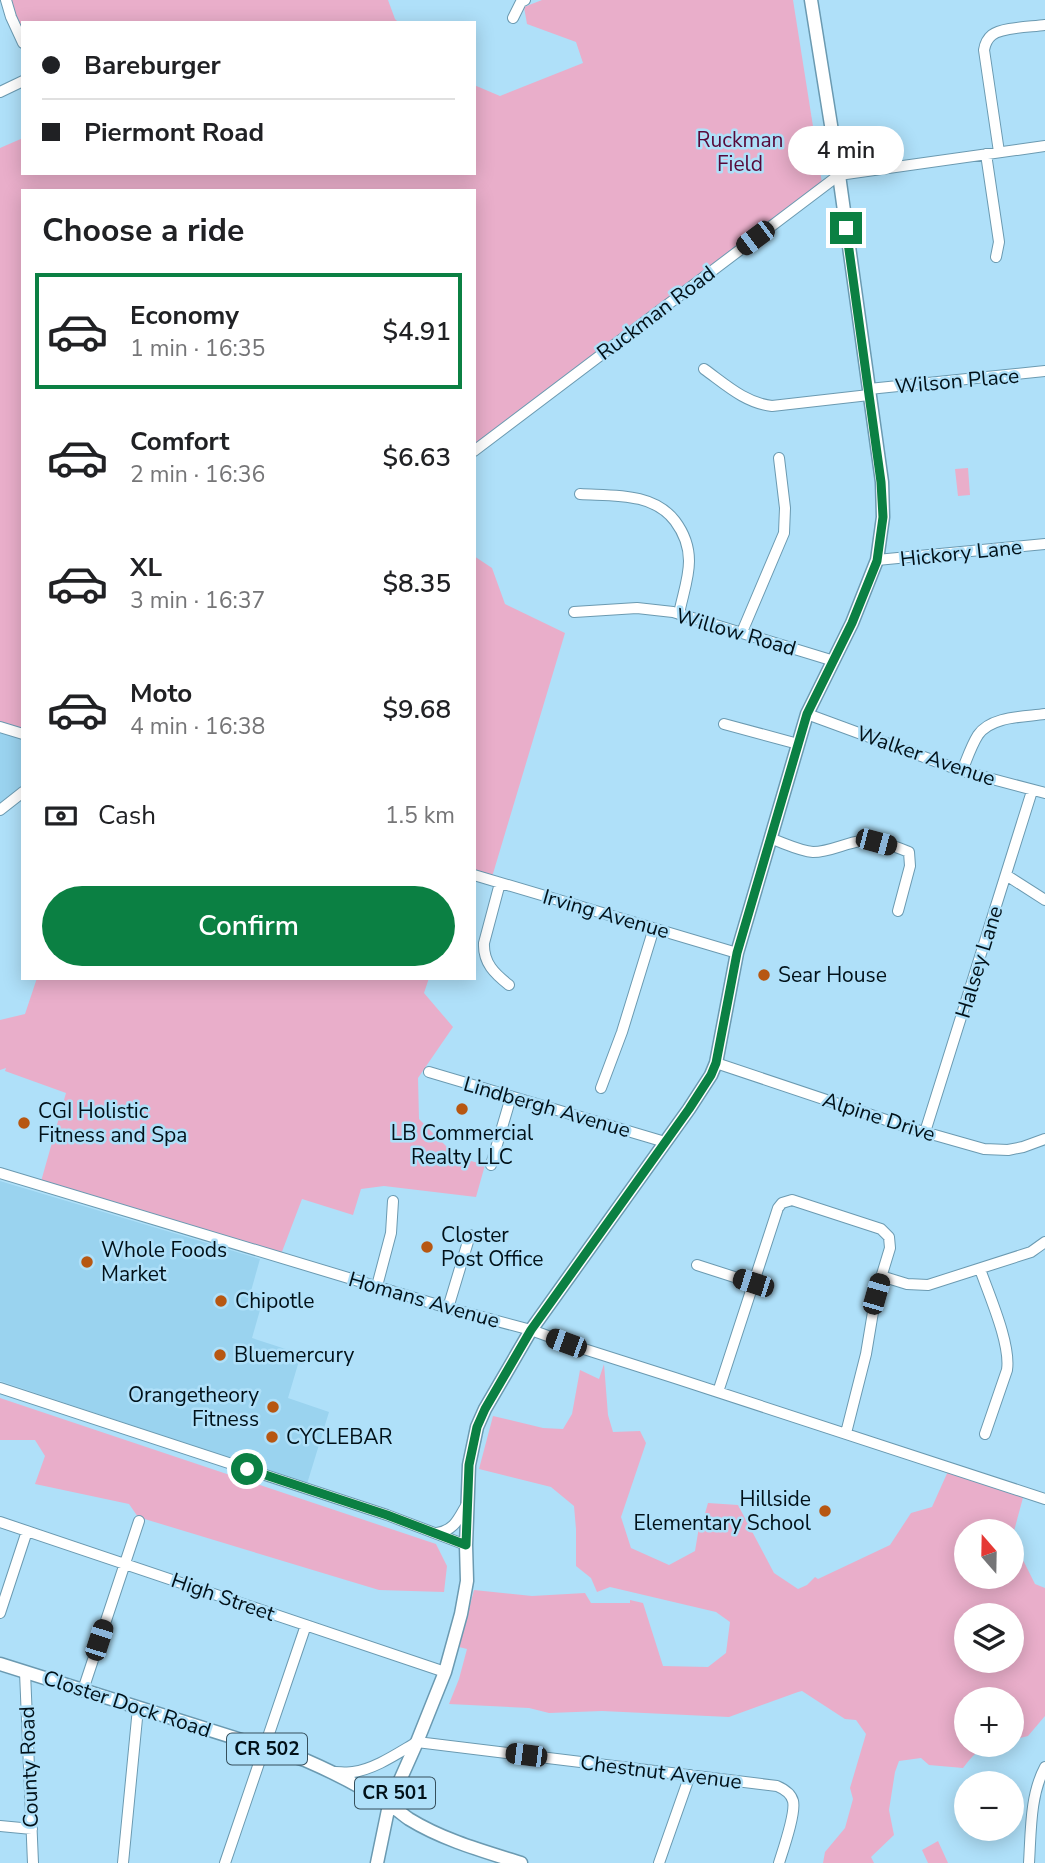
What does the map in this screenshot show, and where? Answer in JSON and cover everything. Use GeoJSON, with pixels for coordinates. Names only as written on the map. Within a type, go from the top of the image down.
{"type":"FeatureCollection","features":[{"type":"Feature","properties":{"kind":"main road","name":"CR 501"},"geometry":{"type":"LineString","coordinates":[[377,1863],[389,1805],[417,1742],[454,1644],[467,1581],[469,1465],[477,1427],[531,1330],[711,1075],[716,1063],[737,953],[807,714],[834,661],[877,561],[883,496],[839,175],[811,0]]}},
{"type":"Feature","properties":{"kind":"main road","name":"Closter Dock Road"},"geometry":{"type":"LineString","coordinates":[[0,1664],[305,1760],[335,1772],[409,1819],[439,1834],[521,1863]]}},
{"type":"Feature","properties":{"kind":"street"},"geometry":{"type":"LineString","coordinates":[[6,0],[10,17],[21,39]]}},
{"type":"Feature","properties":{"kind":"street"},"geometry":{"type":"LineString","coordinates":[[513,18],[521,2],[525,0]]}},
{"type":"Feature","properties":{"kind":"street"},"geometry":{"type":"LineString","coordinates":[[999,152],[985,44],[988,38],[998,32],[1045,25]]}},
{"type":"Feature","properties":{"kind":"street"},"geometry":{"type":"LineString","coordinates":[[0,92],[21,83]]}},
{"type":"Feature","properties":{"kind":"street","name":"Ruckman Road"},"geometry":{"type":"LineString","coordinates":[[476,449],[839,175],[1045,147]]}},
{"type":"Feature","properties":{"kind":"street"},"geometry":{"type":"LineString","coordinates":[[985,154],[999,242],[996,257]]}},
{"type":"Feature","properties":{"kind":"street","name":"Wilson Place"},"geometry":{"type":"LineString","coordinates":[[704,369],[742,396],[761,405],[1045,371]]}},
{"type":"Feature","properties":{"kind":"street"},"geometry":{"type":"LineString","coordinates":[[742,632],[784,533],[785,508],[779,458]]}},
{"type":"Feature","properties":{"kind":"street"},"geometry":{"type":"LineString","coordinates":[[580,494],[643,499],[672,517],[685,538],[689,560],[679,614]]}},
{"type":"Feature","properties":{"kind":"street","name":"Hickory Lane"},"geometry":{"type":"LineString","coordinates":[[877,561],[1045,544]]}},
{"type":"Feature","properties":{"kind":"street","name":"Willow Road"},"geometry":{"type":"LineString","coordinates":[[574,612],[637,608],[679,614],[834,661]]}},
{"type":"Feature","properties":{"kind":"street","name":"Walker Avenue"},"geometry":{"type":"LineString","coordinates":[[807,714],[962,771],[1045,793]]}},
{"type":"Feature","properties":{"kind":"street"},"geometry":{"type":"LineString","coordinates":[[962,771],[976,738],[987,727],[1000,721],[1045,714]]}},
{"type":"Feature","properties":{"kind":"street"},"geometry":{"type":"LineString","coordinates":[[724,724],[798,744]]}},
{"type":"Feature","properties":{"kind":"street"},"geometry":{"type":"LineString","coordinates":[[0,727],[21,733]]}},
{"type":"Feature","properties":{"kind":"street","name":"Halsey Lane"},"geometry":{"type":"LineString","coordinates":[[925,1132],[1032,791]]}},
{"type":"Feature","properties":{"kind":"street"},"geometry":{"type":"LineString","coordinates":[[0,810],[21,794]]}},
{"type":"Feature","properties":{"kind":"street"},"geometry":{"type":"LineString","coordinates":[[772,839],[810,852],[868,841],[909,852],[910,866],[898,911]]}},
{"type":"Feature","properties":{"kind":"street"},"geometry":{"type":"LineString","coordinates":[[1006,875],[1045,900]]}},
{"type":"Feature","properties":{"kind":"street","name":"Irving Avenue"},"geometry":{"type":"LineString","coordinates":[[476,876],[737,953]]}},
{"type":"Feature","properties":{"kind":"street"},"geometry":{"type":"LineString","coordinates":[[500,883],[483,953],[495,974],[509,985]]}},
{"type":"Feature","properties":{"kind":"street"},"geometry":{"type":"LineString","coordinates":[[601,1088],[622,1032],[654,928]]}},
{"type":"Feature","properties":{"kind":"street","name":"Alpine Drive"},"geometry":{"type":"LineString","coordinates":[[716,1063],[984,1149],[1023,1147],[1045,1139]]}},
{"type":"Feature","properties":{"kind":"street","name":"Lindbergh Avenue"},"geometry":{"type":"LineString","coordinates":[[429,1073],[665,1142]]}},
{"type":"Feature","properties":{"kind":"street"},"geometry":{"type":"LineString","coordinates":[[491,1165],[511,1097]]}},
{"type":"Feature","properties":{"kind":"street","name":"Homans Avenue"},"geometry":{"type":"LineString","coordinates":[[0,1172],[448,1308],[531,1330],[1045,1499]]}},
{"type":"Feature","properties":{"kind":"street"},"geometry":{"type":"LineString","coordinates":[[718,1392],[778,1208],[782,1203],[792,1200],[881,1229],[886,1232],[890,1242],[846,1433]]}},
{"type":"Feature","properties":{"kind":"street"},"geometry":{"type":"LineString","coordinates":[[377,1286],[391,1233],[393,1201]]}},
{"type":"Feature","properties":{"kind":"street"},"geometry":{"type":"LineString","coordinates":[[448,1308],[470,1235]]}},
{"type":"Feature","properties":{"kind":"street"},"geometry":{"type":"LineString","coordinates":[[881,1276],[907,1284],[928,1285],[1031,1252],[1045,1241]]}},
{"type":"Feature","properties":{"kind":"street"},"geometry":{"type":"LineString","coordinates":[[697,1265],[753,1283]]}},
{"type":"Feature","properties":{"kind":"street"},"geometry":{"type":"LineString","coordinates":[[980,1269],[1009,1360],[985,1434]]}},
{"type":"Feature","properties":{"kind":"street"},"geometry":{"type":"LineString","coordinates":[[0,1388],[387,1515],[466,1545]]}},
{"type":"Feature","properties":{"kind":"street"},"geometry":{"type":"LineString","coordinates":[[435,1533],[447,1531],[457,1522],[467,1504]]}},
{"type":"Feature","properties":{"kind":"street"},"geometry":{"type":"LineString","coordinates":[[83,1690],[139,1521]]}},
{"type":"Feature","properties":{"kind":"street","name":"High Street"},"geometry":{"type":"LineString","coordinates":[[0,1522],[445,1672]]}},
{"type":"Feature","properties":{"kind":"street"},"geometry":{"type":"LineString","coordinates":[[0,1613],[27,1531]]}},
{"type":"Feature","properties":{"kind":"street"},"geometry":{"type":"LineString","coordinates":[[225,1863],[306,1625]]}},
{"type":"Feature","properties":{"kind":"street","name":"County Road"},"geometry":{"type":"LineString","coordinates":[[25,1672],[33,1863]]}},
{"type":"Feature","properties":{"kind":"street"},"geometry":{"type":"LineString","coordinates":[[123,1863],[138,1708]]}},
{"type":"Feature","properties":{"kind":"street"},"geometry":{"type":"LineString","coordinates":[[335,1772],[360,1770],[417,1742]]}},
{"type":"Feature","properties":{"kind":"street","name":"Chestnut Avenue"},"geometry":{"type":"LineString","coordinates":[[417,1742],[777,1786],[791,1796],[793,1808],[779,1863]]}},
{"type":"Feature","properties":{"kind":"street"},"geometry":{"type":"LineString","coordinates":[[1029,1863],[1033,1811],[1045,1767]]}},
{"type":"Feature","properties":{"kind":"street"},"geometry":{"type":"LineString","coordinates":[[659,1863],[690,1775]]}},
{"type":"Feature","properties":{"kind":"street"},"geometry":{"type":"LineString","coordinates":[[0,1826],[32,1829]]}},
{"type":"Feature","properties":{"kind":"shaded area"},"geometry":{"type":"Polygon","coordinates":[[[0,726],[21,732],[21,799],[0,815],[0,726]]]}},
{"type":"Feature","properties":{"kind":"shaded area"},"geometry":{"type":"Polygon","coordinates":[[[0,1181],[260,1259],[251,1291],[264,1296],[252,1338],[301,1354],[288,1398],[329,1412],[307,1484],[0,1381],[0,1181]]]}},
{"type":"Feature","properties":{"kind":"green space"},"geometry":{"type":"Polygon","coordinates":[[[9,0],[388,0],[397,21],[21,21],[21,27],[9,0]]]}},
{"type":"Feature","properties":{"kind":"green space","name":"Ruckman Field"},"geometry":{"type":"Polygon","coordinates":[[[542,0],[793,0],[822,183],[476,451],[476,189],[21,189],[21,732],[0,726],[0,148],[21,139],[21,175],[476,175],[476,86],[500,96],[583,63],[576,42],[527,24],[524,7],[542,0]]]}},
{"type":"Feature","properties":{"kind":"green space"},"geometry":{"type":"Polygon","coordinates":[[[968,468],[970,495],[958,496],[955,469],[968,468]]]}},
{"type":"Feature","properties":{"kind":"green space"},"geometry":{"type":"Polygon","coordinates":[[[476,557],[492,568],[505,604],[565,633],[492,877],[476,872],[476,557]]]}},
{"type":"Feature","properties":{"kind":"green space"},"geometry":{"type":"Polygon","coordinates":[[[36,980],[428,980],[424,993],[453,1027],[418,1078],[419,1119],[457,1157],[485,1165],[476,1197],[384,1186],[361,1189],[353,1215],[302,1199],[280,1257],[40,1185],[66,1093],[5,1071],[6,1068],[0,1070],[0,1020],[25,1014],[36,980]]]}},
{"type":"Feature","properties":{"kind":"green space"},"geometry":{"type":"Polygon","coordinates":[[[604,1364],[608,1415],[613,1432],[640,1431],[646,1443],[621,1517],[631,1548],[669,1565],[695,1551],[700,1521],[708,1503],[738,1505],[774,1573],[798,1589],[815,1577],[818,1579],[890,1545],[911,1513],[932,1507],[949,1469],[1024,1494],[1017,1519],[954,1519],[954,1589],[1024,1589],[1024,1562],[1035,1584],[1045,1588],[1045,1716],[1028,1736],[1024,1737],[1024,1687],[954,1687],[954,1757],[972,1757],[963,1768],[929,1765],[921,1758],[899,1761],[889,1810],[894,1835],[871,1857],[874,1863],[823,1863],[825,1852],[845,1828],[853,1799],[850,1788],[866,1734],[856,1720],[845,1719],[802,1691],[729,1717],[602,1711],[549,1713],[529,1708],[449,1704],[467,1649],[459,1647],[474,1590],[532,1596],[585,1593],[591,1603],[630,1603],[630,1600],[643,1603],[663,1666],[708,1667],[726,1653],[730,1622],[716,1612],[610,1587],[597,1592],[591,1578],[576,1566],[574,1506],[551,1487],[479,1469],[493,1416],[543,1428],[563,1429],[572,1414],[580,1370],[599,1379],[604,1364]]]}},
{"type":"Feature","properties":{"kind":"green space"},"geometry":{"type":"Polygon","coordinates":[[[0,1398],[436,1544],[447,1566],[444,1592],[379,1590],[138,1517],[129,1504],[35,1484],[45,1456],[35,1440],[0,1440],[0,1398]]]}},
{"type":"Feature","properties":{"kind":"green space"},"geometry":{"type":"Polygon","coordinates":[[[938,1841],[948,1863],[928,1863],[922,1850],[938,1841]]]}},
{"type":"Feature","properties":{"kind":"place","name":"Sear House"},"geometry":{"type":"Point","coordinates":[764,975]}},
{"type":"Feature","properties":{"kind":"place","name":"LB Commercial Realty LLC"},"geometry":{"type":"Point","coordinates":[462,1109]}},
{"type":"Feature","properties":{"kind":"place","name":"CGI Holistic Fitness and Spa"},"geometry":{"type":"Point","coordinates":[24,1123]}},
{"type":"Feature","properties":{"kind":"place","name":"Closter Post Office"},"geometry":{"type":"Point","coordinates":[427,1247]}},
{"type":"Feature","properties":{"kind":"place","name":"Whole Foods Market"},"geometry":{"type":"Point","coordinates":[87,1262]}},
{"type":"Feature","properties":{"kind":"place","name":"Chipotle"},"geometry":{"type":"Point","coordinates":[221,1301]}},
{"type":"Feature","properties":{"kind":"place","name":"Bluemercury"},"geometry":{"type":"Point","coordinates":[220,1355]}},
{"type":"Feature","properties":{"kind":"place","name":"Orangetheory Fitness"},"geometry":{"type":"Point","coordinates":[273,1407]}},
{"type":"Feature","properties":{"kind":"place","name":"CYCLEBAR"},"geometry":{"type":"Point","coordinates":[272,1437]}},
{"type":"Feature","properties":{"kind":"place","name":"Hillside Elementary School"},"geometry":{"type":"Point","coordinates":[825,1511]}},
{"type":"Feature","properties":{"kind":"route"},"geometry":{"type":"LineString","coordinates":[[247,1469],[387,1515],[466,1545],[469,1465],[472,1444],[485,1409],[531,1330],[711,1075],[716,1063],[737,953],[807,714],[852,623],[877,561],[881,538],[883,496],[846,228]]}}]}
